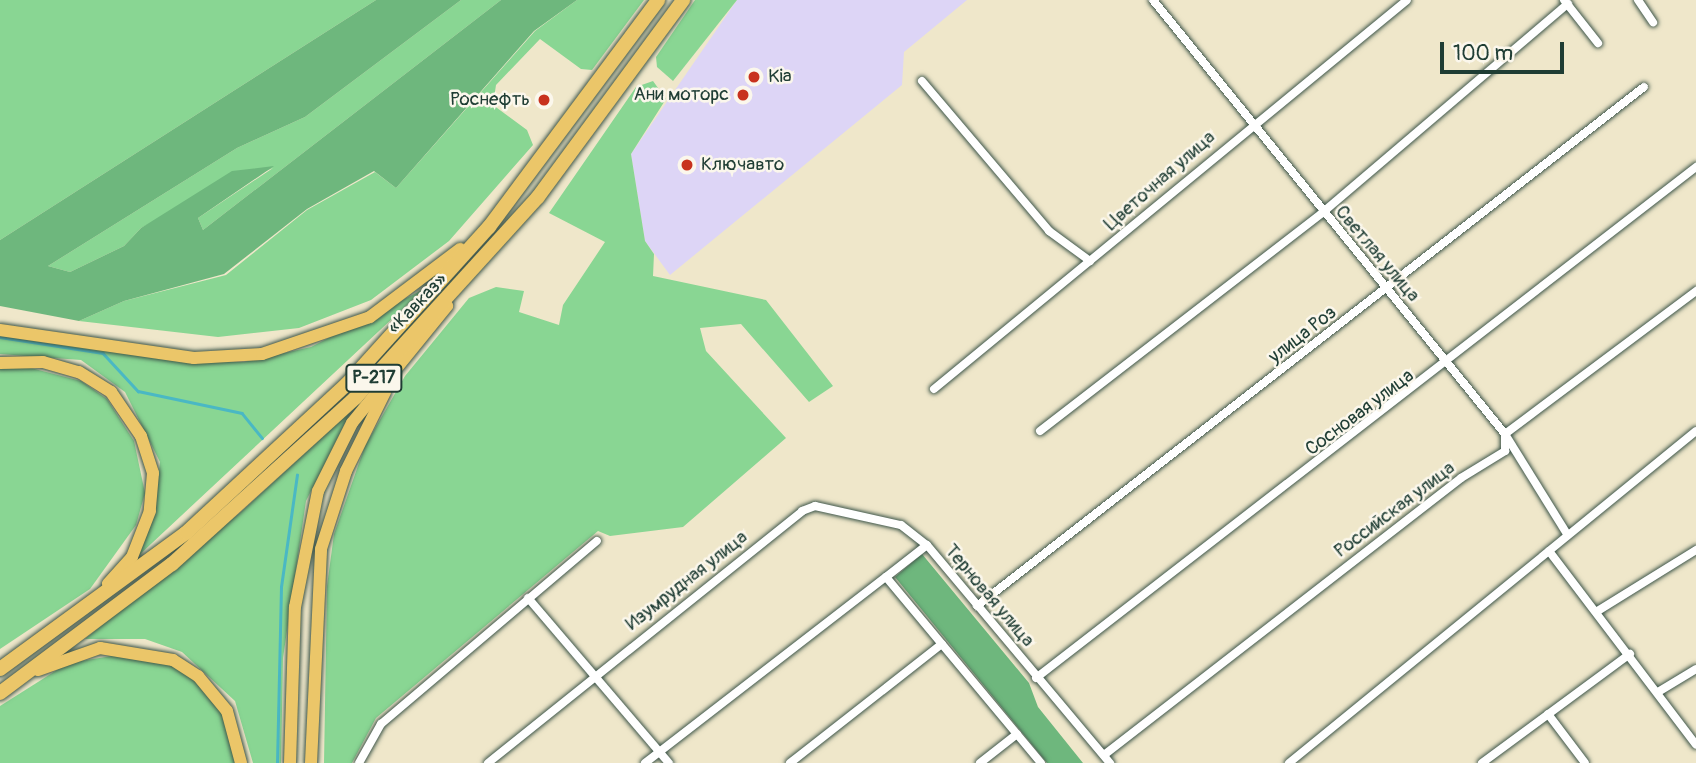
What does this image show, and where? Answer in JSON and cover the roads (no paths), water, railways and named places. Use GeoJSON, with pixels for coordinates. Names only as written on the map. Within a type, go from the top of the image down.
{"type":"FeatureCollection","features":[{"type":"Feature","properties":{"kind":"highway","name":"«Кавказ»"},"geometry":{"type":"LineString","coordinates":[[46,638],[124,583],[285,444],[429,297],[522,187],[658,0]]}},
{"type":"Feature","properties":{"kind":"highway"},"geometry":{"type":"LineString","coordinates":[[625,46],[663,0]]}},
{"type":"Feature","properties":{"kind":"highway","name":"«Кавказ»"},"geometry":{"type":"LineString","coordinates":[[0,693],[31,673],[282,468],[467,281],[574,151],[681,2]]}},
{"type":"Feature","properties":{"kind":"highway","name":"Р-217"},"geometry":{"type":"LineString","coordinates":[[2,668],[46,638]]}},
{"type":"Feature","properties":{"kind":"main road"},"geometry":{"type":"LineString","coordinates":[[0,330],[194,358],[305,344],[370,317],[419,285],[522,187]]}},
{"type":"Feature","properties":{"kind":"main road"},"geometry":{"type":"LineString","coordinates":[[290,763],[295,607],[318,491],[352,424],[467,281]]}},
{"type":"Feature","properties":{"kind":"main road"},"geometry":{"type":"LineString","coordinates":[[311,763],[316,586],[332,510],[383,395],[467,281]]}},
{"type":"Feature","properties":{"kind":"main road"},"geometry":{"type":"LineString","coordinates":[[0,363],[43,362],[96,381],[133,422],[153,473],[150,511],[132,557],[46,638]]}},
{"type":"Feature","properties":{"kind":"main road"},"geometry":{"type":"LineString","coordinates":[[31,673],[100,648],[173,660],[198,676],[227,710],[241,763]]}},
{"type":"Feature","properties":{"kind":"street","name":"Светлая улица"},"geometry":{"type":"LineString","coordinates":[[1153,0],[1253,122],[1322,213],[1505,433],[1566,534]]}},
{"type":"Feature","properties":{"kind":"street","name":"Цветочная улица"},"geometry":{"type":"LineString","coordinates":[[934,388],[1090,261],[1253,122],[1407,0]]}},
{"type":"Feature","properties":{"kind":"street"},"geometry":{"type":"LineString","coordinates":[[1638,0],[1653,22]]}},
{"type":"Feature","properties":{"kind":"street"},"geometry":{"type":"LineString","coordinates":[[1040,431],[1322,213],[1566,2],[1598,43]]}},
{"type":"Feature","properties":{"kind":"street"},"geometry":{"type":"LineString","coordinates":[[922,81],[1049,231],[1090,261]]}},
{"type":"Feature","properties":{"kind":"street","name":"улица Роз"},"geometry":{"type":"LineString","coordinates":[[977,606],[1378,296],[1381,285],[1644,87]]}},
{"type":"Feature","properties":{"kind":"street","name":"Сосновая улица"},"geometry":{"type":"LineString","coordinates":[[1036,678],[1435,375],[1444,358],[1696,167]]}},
{"type":"Feature","properties":{"kind":"street","name":"Российская улица"},"geometry":{"type":"LineString","coordinates":[[1104,755],[1461,478],[1505,451],[1505,433],[1696,291]]}},
{"type":"Feature","properties":{"kind":"street"},"geometry":{"type":"LineString","coordinates":[[1289,763],[1549,551],[1566,534],[1696,431]]}},
{"type":"Feature","properties":{"kind":"street","name":"Изумрудная улица"},"geometry":{"type":"LineString","coordinates":[[488,763],[595,673],[815,506],[901,525],[927,545]]}},
{"type":"Feature","properties":{"kind":"street"},"geometry":{"type":"LineString","coordinates":[[359,763],[381,724],[597,541]]}},
{"type":"Feature","properties":{"kind":"street","name":"Терновая улица"},"geometry":{"type":"LineString","coordinates":[[645,763],[927,545],[1110,763]]}},
{"type":"Feature","properties":{"kind":"street"},"geometry":{"type":"LineString","coordinates":[[1596,612],[1696,550]]}},
{"type":"Feature","properties":{"kind":"street"},"geometry":{"type":"LineString","coordinates":[[1549,551],[1630,654],[1696,745]]}},
{"type":"Feature","properties":{"kind":"street"},"geometry":{"type":"LineString","coordinates":[[886,577],[1041,763]]}},
{"type":"Feature","properties":{"kind":"street"},"geometry":{"type":"LineString","coordinates":[[528,598],[595,673],[669,763]]}},
{"type":"Feature","properties":{"kind":"street"},"geometry":{"type":"LineString","coordinates":[[790,763],[942,644]]}},
{"type":"Feature","properties":{"kind":"street"},"geometry":{"type":"LineString","coordinates":[[1482,763],[1630,654]]}},
{"type":"Feature","properties":{"kind":"street"},"geometry":{"type":"LineString","coordinates":[[1658,692],[1696,669]]}},
{"type":"Feature","properties":{"kind":"street"},"geometry":{"type":"LineString","coordinates":[[1548,714],[1585,763]]}},
{"type":"Feature","properties":{"kind":"street"},"geometry":{"type":"LineString","coordinates":[[980,763],[1017,734]]}},
{"type":"Feature","properties":{"kind":"waterway"},"geometry":{"type":"LineString","coordinates":[[0,337],[103,353],[138,391],[242,413],[262,438]]}},
{"type":"Feature","properties":{"kind":"waterway"},"geometry":{"type":"LineString","coordinates":[[277,763],[281,587],[297,475]]}},
{"type":"Feature","properties":{"kind":"place","name":"Kia"},"geometry":{"type":"Point","coordinates":[754,77]}},
{"type":"Feature","properties":{"kind":"place","name":"Ани моторс"},"geometry":{"type":"Point","coordinates":[743,95]}},
{"type":"Feature","properties":{"kind":"place","name":"Роснефть"},"geometry":{"type":"Point","coordinates":[544,100]}},
{"type":"Feature","properties":{"kind":"place","name":"Ключавто"},"geometry":{"type":"Point","coordinates":[687,165]}}]}
